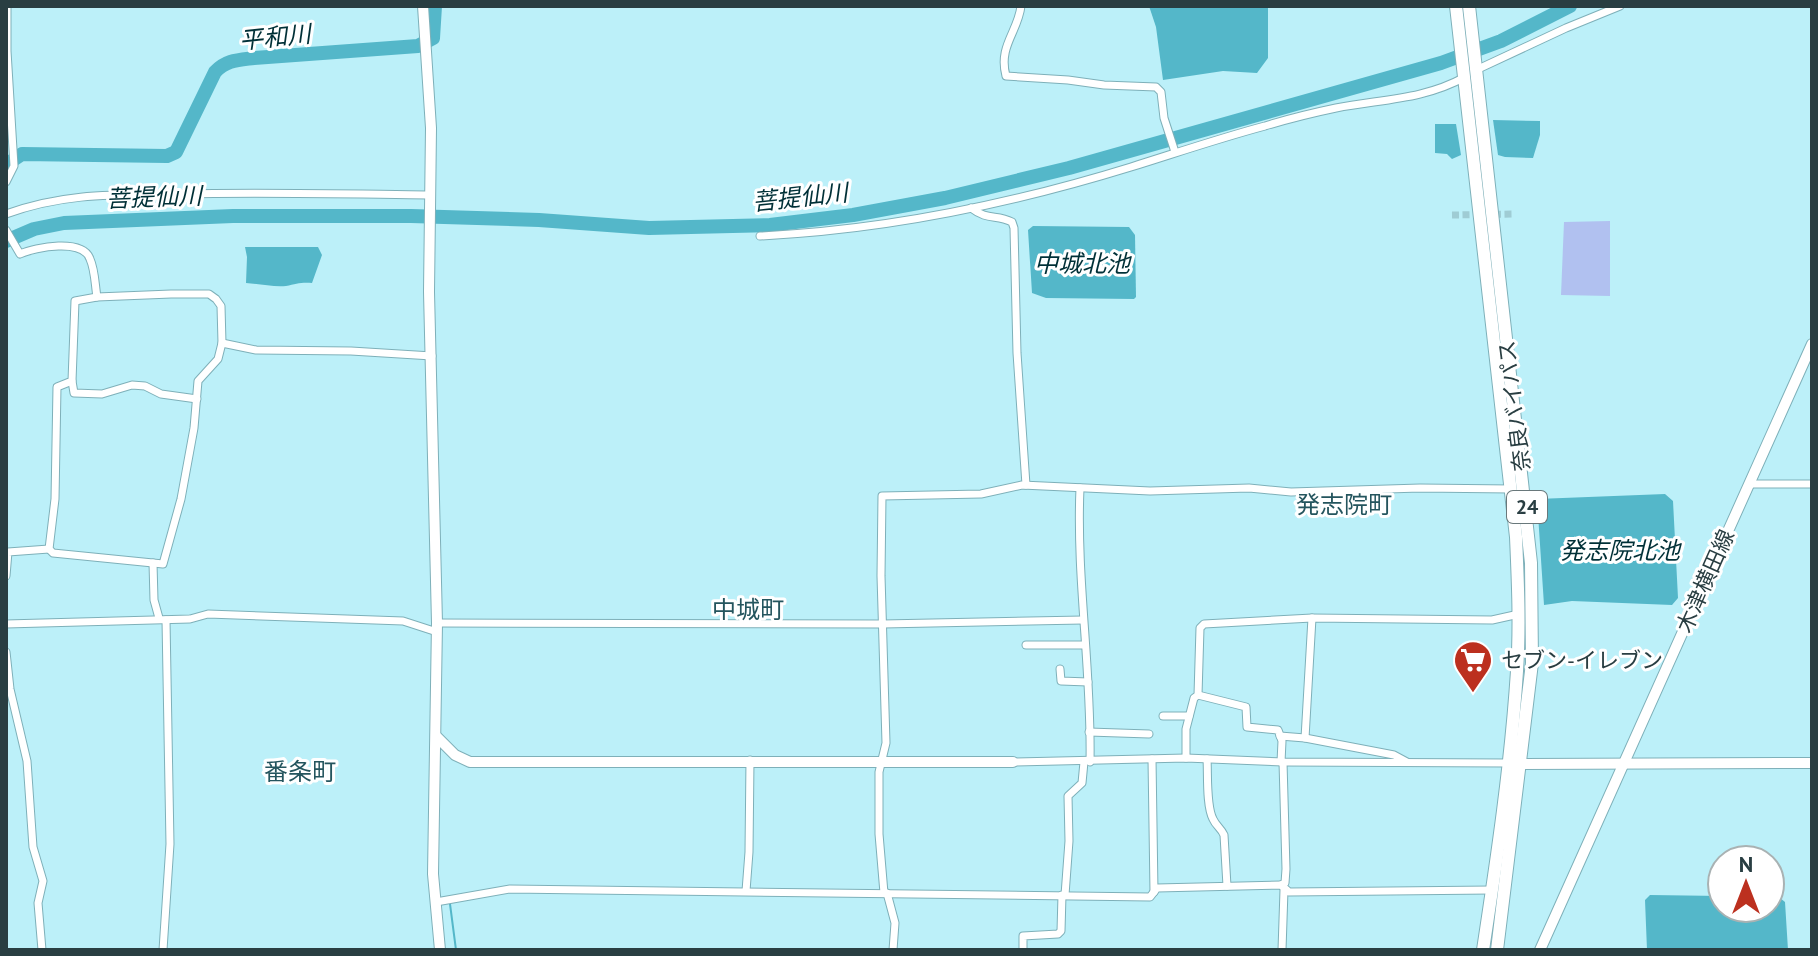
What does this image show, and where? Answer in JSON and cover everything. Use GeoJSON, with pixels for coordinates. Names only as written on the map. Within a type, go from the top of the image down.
{"type":"FeatureCollection","features":[{"type":"Feature","properties":{"kind":"highway","name":"奈良バイパス"},"geometry":{"type":"LineString","coordinates":[[1456,6],[1466,30]]}},
{"type":"Feature","properties":{"kind":"highway","name":"奈良バイパス"},"geometry":{"type":"LineString","coordinates":[[1469,6],[1466,30],[1469,71],[1511,489],[1519,614],[1517,673],[1483,950]]}},
{"type":"Feature","properties":{"kind":"highway","name":"奈良バイパス"},"geometry":{"type":"LineString","coordinates":[[1469,71],[1530,541],[1532,663],[1497,950]]}},
{"type":"Feature","properties":{"kind":"street"},"geometry":{"type":"LineString","coordinates":[[6,182],[14,166],[7,6]]}},
{"type":"Feature","properties":{"kind":"street"},"geometry":{"type":"LineString","coordinates":[[423,6],[431,128],[429,292],[437,628],[433,859],[440,950]]}},
{"type":"Feature","properties":{"kind":"street"},"geometry":{"type":"LineString","coordinates":[[1021,6],[1007,43],[1006,76],[1156,87],[1161,92],[1164,118],[1174,151]]}},
{"type":"Feature","properties":{"kind":"street"},"geometry":{"type":"LineString","coordinates":[[760,236],[849,230],[971,208],[1103,175],[1174,151],[1334,108],[1406,99],[1447,86],[1469,71],[1620,6]]}},
{"type":"Feature","properties":{"kind":"street"},"geometry":{"type":"LineString","coordinates":[[6,214],[38,202],[81,196],[230,193],[430,196]]}},
{"type":"Feature","properties":{"kind":"street"},"geometry":{"type":"LineString","coordinates":[[971,208],[984,217],[1012,222],[1014,228],[1017,353],[1026,485]]}},
{"type":"Feature","properties":{"kind":"street"},"geometry":{"type":"LineString","coordinates":[[6,230],[20,254],[48,245],[84,250],[90,256],[97,297]]}},
{"type":"Feature","properties":{"kind":"street"},"geometry":{"type":"LineString","coordinates":[[6,576],[8,552],[49,549],[53,553],[163,564],[181,499],[197,399],[198,381],[218,359],[222,343],[221,306],[209,294],[97,297],[75,301],[74,393],[102,394],[132,385],[145,386],[161,394],[197,399]]}},
{"type":"Feature","properties":{"kind":"street"},"geometry":{"type":"LineString","coordinates":[[222,343],[256,350],[432,356]]}},
{"type":"Feature","properties":{"kind":"street","name":"木津横田線"},"geometry":{"type":"LineString","coordinates":[[1540,950],[1812,344]]}},
{"type":"Feature","properties":{"kind":"street"},"geometry":{"type":"LineString","coordinates":[[49,549],[55,499],[57,387],[72,381]]}},
{"type":"Feature","properties":{"kind":"street"},"geometry":{"type":"LineString","coordinates":[[1749,484],[1812,484]]}},
{"type":"Feature","properties":{"kind":"street"},"geometry":{"type":"LineString","coordinates":[[893,950],[895,923],[886,893],[879,834],[879,772],[886,743],[882,496],[981,494],[1026,485],[1150,491],[1249,488],[1291,492],[1511,489]]}},
{"type":"Feature","properties":{"kind":"street"},"geometry":{"type":"LineString","coordinates":[[1023,950],[1023,936],[1058,934],[1061,931],[1069,841],[1068,796],[1082,783],[1087,762],[1088,682],[1079,547],[1080,488]]}},
{"type":"Feature","properties":{"kind":"street"},"geometry":{"type":"LineString","coordinates":[[153,563],[154,600],[163,619],[170,844],[163,950]]}},
{"type":"Feature","properties":{"kind":"street"},"geometry":{"type":"LineString","coordinates":[[6,624],[190,619],[208,614],[389,620],[437,628],[1083,620]]}},
{"type":"Feature","properties":{"kind":"street"},"geometry":{"type":"LineString","coordinates":[[1186,758],[1186,729],[1194,698],[1198,695],[1200,628],[1204,624],[1312,618],[1492,620],[1519,614]]}},
{"type":"Feature","properties":{"kind":"street"},"geometry":{"type":"LineString","coordinates":[[1305,738],[1312,618]]}},
{"type":"Feature","properties":{"kind":"street"},"geometry":{"type":"LineString","coordinates":[[1026,645],[1084,645]]}},
{"type":"Feature","properties":{"kind":"street"},"geometry":{"type":"LineString","coordinates":[[6,652],[10,689],[27,761],[33,847],[43,881],[38,903],[42,950]]}},
{"type":"Feature","properties":{"kind":"street"},"geometry":{"type":"LineString","coordinates":[[1060,669],[1061,681],[1088,682]]}},
{"type":"Feature","properties":{"kind":"street"},"geometry":{"type":"LineString","coordinates":[[1198,695],[1246,707],[1247,727],[1278,730],[1280,736],[1286,869],[1282,950]]}},
{"type":"Feature","properties":{"kind":"street"},"geometry":{"type":"LineString","coordinates":[[1163,716],[1189,716]]}},
{"type":"Feature","properties":{"kind":"street"},"geometry":{"type":"LineString","coordinates":[[1089,732],[1149,734]]}},
{"type":"Feature","properties":{"kind":"street"},"geometry":{"type":"LineString","coordinates":[[436,736],[455,755],[470,762],[1087,762],[1186,758],[1521,764],[1812,763]]}},
{"type":"Feature","properties":{"kind":"street"},"geometry":{"type":"LineString","coordinates":[[1280,736],[1394,755],[1408,763]]}},
{"type":"Feature","properties":{"kind":"street"},"geometry":{"type":"LineString","coordinates":[[1152,759],[1154,892]]}},
{"type":"Feature","properties":{"kind":"street"},"geometry":{"type":"LineString","coordinates":[[1207,759],[1213,820],[1224,835],[1227,886]]}},
{"type":"Feature","properties":{"kind":"street"},"geometry":{"type":"LineString","coordinates":[[746,891],[750,760]]}},
{"type":"Feature","properties":{"kind":"street"},"geometry":{"type":"LineString","coordinates":[[436,902],[510,889],[1150,897],[1157,888],[1227,886],[1304,892],[1492,890]]}},
{"type":"Feature","properties":{"kind":"shaded area"},"geometry":{"type":"Polygon","coordinates":[[[1610,221],[1610,296],[1561,295],[1564,222],[1610,221]]]}},
{"type":"Feature","properties":{"kind":"water"},"geometry":{"type":"Polygon","coordinates":[[[1149,6],[1268,6],[1268,58],[1257,73],[1223,71],[1163,80],[1156,27],[1149,6]]]}},
{"type":"Feature","properties":{"kind":"water"},"geometry":{"type":"Polygon","coordinates":[[[1493,120],[1540,121],[1540,135],[1533,158],[1498,155],[1493,120]]]}},
{"type":"Feature","properties":{"kind":"water"},"geometry":{"type":"Polygon","coordinates":[[[1435,124],[1456,124],[1461,155],[1452,159],[1447,154],[1435,153],[1435,124]]]}},
{"type":"Feature","properties":{"kind":"water","name":"中城北池"},"geometry":{"type":"Polygon","coordinates":[[[1033,226],[1129,227],[1135,235],[1136,297],[1046,298],[1032,293],[1028,230],[1033,226]]]}},
{"type":"Feature","properties":{"kind":"water"},"geometry":{"type":"Polygon","coordinates":[[[245,247],[318,247],[322,255],[312,283],[286,286],[246,283],[245,247]]]}},
{"type":"Feature","properties":{"kind":"water","name":"発志院北池"},"geometry":{"type":"Polygon","coordinates":[[[1665,494],[1673,501],[1678,598],[1672,605],[1572,601],[1544,605],[1537,499],[1665,494]]]}},
{"type":"Feature","properties":{"kind":"water"},"geometry":{"type":"Polygon","coordinates":[[[1650,895],[1706,896],[1706,924],[1786,924],[1786,918],[1788,950],[1647,950],[1645,900],[1650,895]]]}},
{"type":"Feature","properties":{"kind":"waterway","name":"平和川"},"geometry":{"type":"LineString","coordinates":[[6,173],[13,160],[22,154],[167,156],[176,152],[215,72],[223,65],[254,58],[418,46],[433,38],[435,6]]}},
{"type":"Feature","properties":{"kind":"waterway","name":"菩提仙川"},"geometry":{"type":"LineString","coordinates":[[6,241],[34,229],[64,223],[233,216],[411,216],[539,220],[649,228],[770,225],[853,215],[945,198],[1069,168],[1441,63],[1501,41],[1570,6]]}},
{"type":"Feature","properties":{"kind":"waterway"},"geometry":{"type":"LineString","coordinates":[[450,904],[456,950]]}},
{"type":"Feature","properties":{"kind":"tunnel"},"geometry":{"type":"LineString","coordinates":[[1452,215],[1513,214]]}},
{"type":"Feature","properties":{"kind":"place","name":"セブン-イレブン"},"geometry":{"type":"Point","coordinates":[1473,694]}},
{"type":"Feature","properties":{"kind":"district","name":"発志院町"},"geometry":{"type":"Point","coordinates":[1344,504]}},
{"type":"Feature","properties":{"kind":"district","name":"中城町"},"geometry":{"type":"Point","coordinates":[748,609]}},
{"type":"Feature","properties":{"kind":"district","name":"番条町"},"geometry":{"type":"Point","coordinates":[300,771]}}]}
